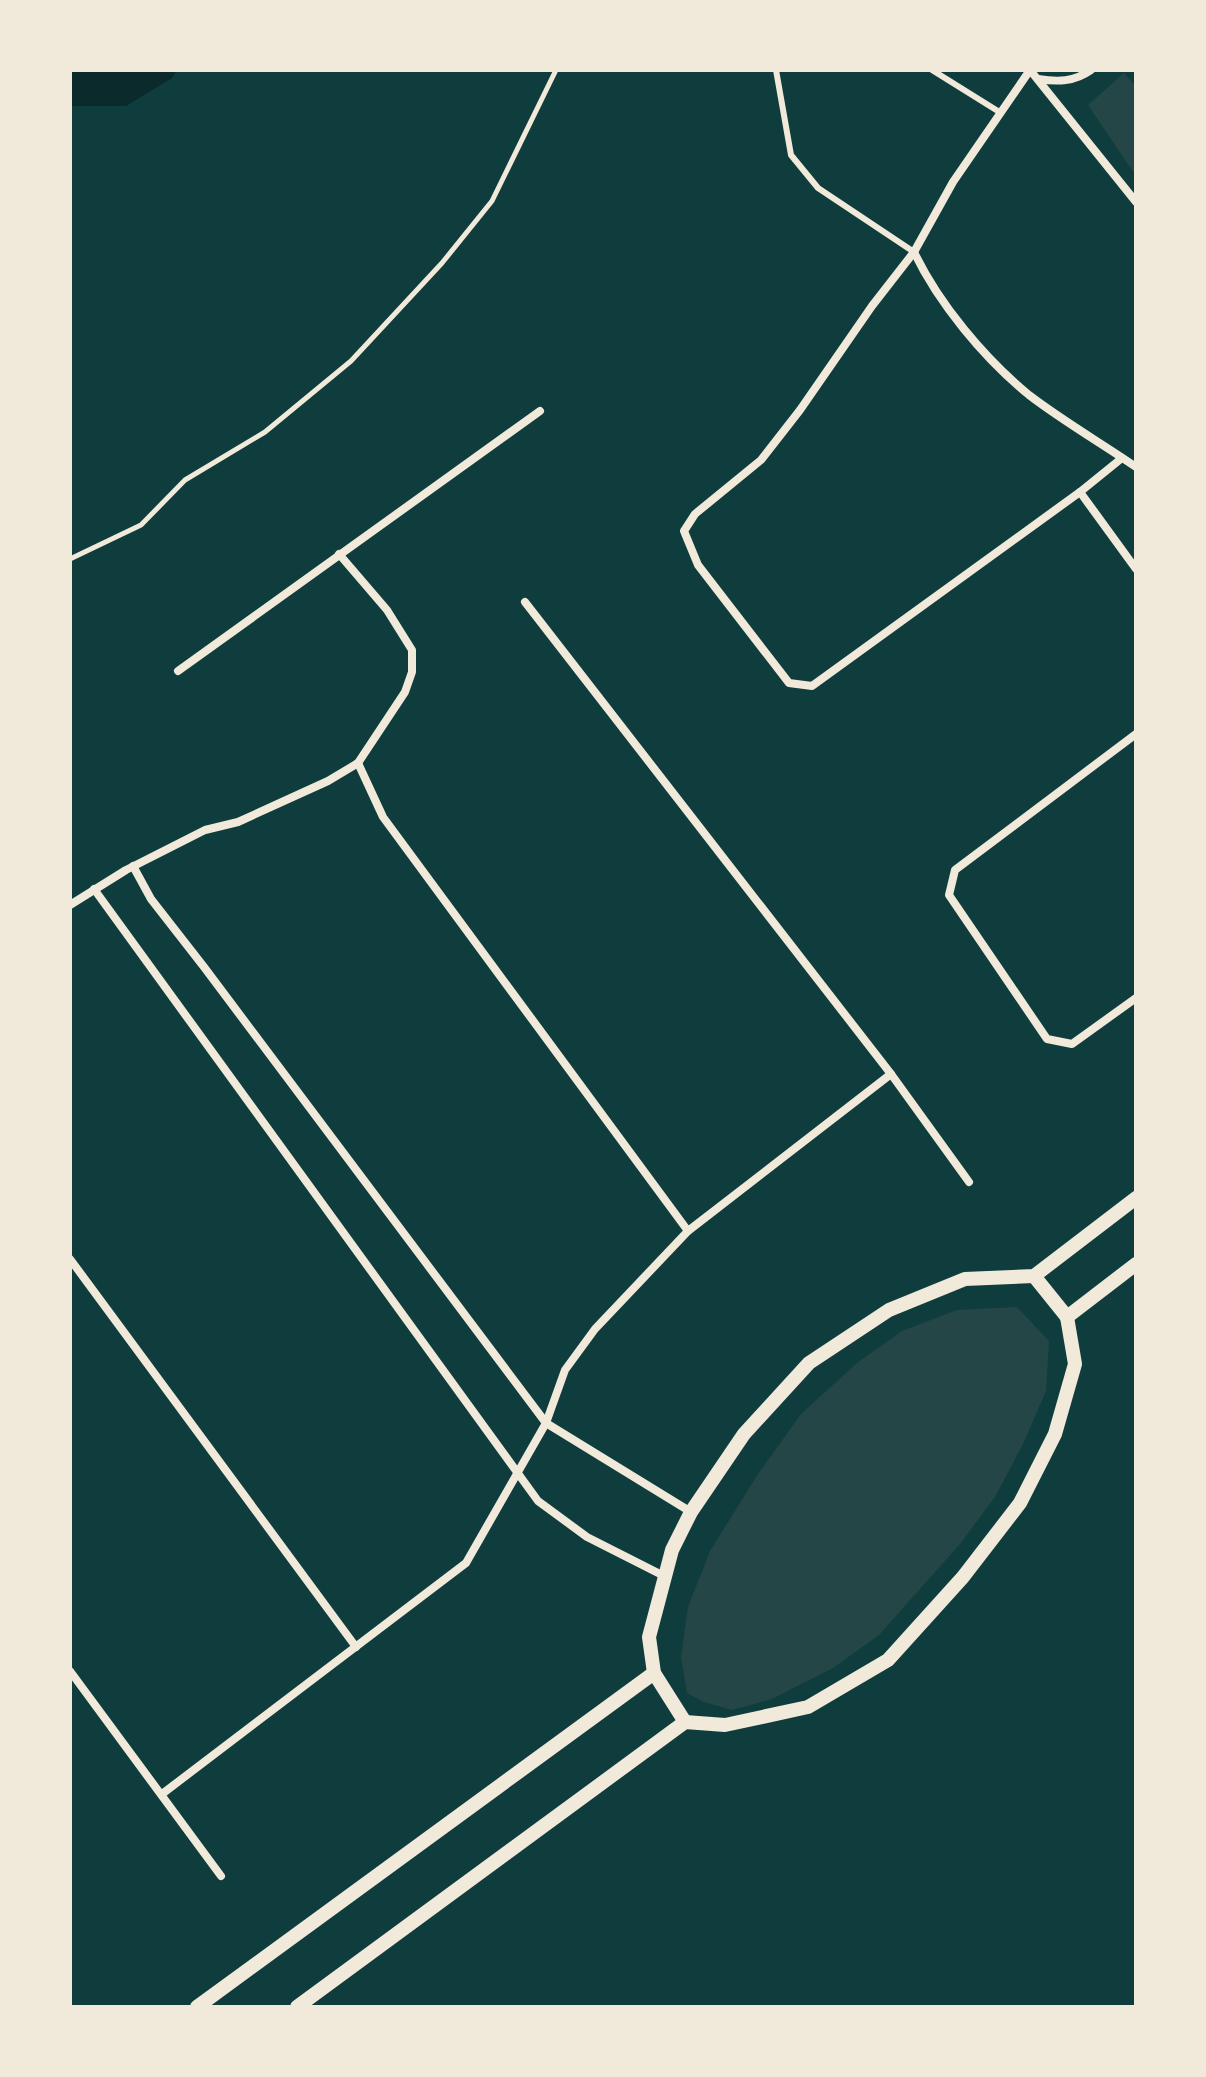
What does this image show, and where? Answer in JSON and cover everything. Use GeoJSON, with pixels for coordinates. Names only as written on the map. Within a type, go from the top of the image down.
{"type":"FeatureCollection","features":[{"type":"Feature","properties":{"kind":"street"},"geometry":{"type":"LineString","coordinates":[[1122,458],[1080,492],[812,686],[789,683],[698,565],[684,531],[695,514],[761,460],[826,375],[872,306],[914,252],[953,182],[1030,70],[1136,202]]}},
{"type":"Feature","properties":{"kind":"street"},"geometry":{"type":"LineString","coordinates":[[1038,78],[1060,82],[1082,77],[1091,70]]}},
{"type":"Feature","properties":{"kind":"street"},"geometry":{"type":"LineString","coordinates":[[914,252],[929,283],[972,339],[1028,394],[1136,467]]}},
{"type":"Feature","properties":{"kind":"street"},"geometry":{"type":"LineString","coordinates":[[178,671],[540,411]]}},
{"type":"Feature","properties":{"kind":"street"},"geometry":{"type":"LineString","coordinates":[[1080,492],[1136,569]]}},
{"type":"Feature","properties":{"kind":"street"},"geometry":{"type":"LineString","coordinates":[[70,905],[133,866],[205,830],[238,822],[280,804],[358,763],[405,692],[412,672],[412,650],[387,610],[339,554]]}},
{"type":"Feature","properties":{"kind":"street"},"geometry":{"type":"LineString","coordinates":[[525,602],[891,1074],[969,1182]]}},
{"type":"Feature","properties":{"kind":"street"},"geometry":{"type":"LineString","coordinates":[[1136,734],[955,870],[949,895],[1047,1039],[1072,1044],[1136,998]]}},
{"type":"Feature","properties":{"kind":"street"},"geometry":{"type":"LineString","coordinates":[[358,763],[383,817],[688,1231]]}},
{"type":"Feature","properties":{"kind":"street"},"geometry":{"type":"LineString","coordinates":[[133,866],[151,899],[546,1423],[691,1512]]}},
{"type":"Feature","properties":{"kind":"street"},"geometry":{"type":"LineString","coordinates":[[94,889],[538,1501],[587,1537],[666,1577]]}},
{"type":"Feature","properties":{"kind":"street"},"geometry":{"type":"LineString","coordinates":[[162,1794],[466,1563],[546,1423],[565,1370],[587,1340],[688,1231],[891,1074]]}},
{"type":"Feature","properties":{"kind":"street"},"geometry":{"type":"LineString","coordinates":[[685,1722],[654,1673],[649,1637],[672,1550],[691,1512],[744,1434],[809,1363],[889,1310],[965,1279],[1034,1276],[1136,1198]]}},
{"type":"Feature","properties":{"kind":"street"},"geometry":{"type":"LineString","coordinates":[[70,1259],[356,1647]]}},
{"type":"Feature","properties":{"kind":"street"},"geometry":{"type":"LineString","coordinates":[[1067,1317],[1136,1264]]}},
{"type":"Feature","properties":{"kind":"street"},"geometry":{"type":"LineString","coordinates":[[297,2007],[685,1722],[725,1725],[808,1707],[888,1660],[963,1577],[1020,1503],[1055,1434],[1075,1364],[1067,1317],[1034,1276]]}},
{"type":"Feature","properties":{"kind":"street"},"geometry":{"type":"LineString","coordinates":[[70,1671],[221,1876]]}},
{"type":"Feature","properties":{"kind":"street"},"geometry":{"type":"LineString","coordinates":[[197,2007],[654,1673]]}},
{"type":"Feature","properties":{"kind":"lane"},"geometry":{"type":"LineString","coordinates":[[776,70],[791,155],[818,188],[914,252]]}},
{"type":"Feature","properties":{"kind":"lane"},"geometry":{"type":"LineString","coordinates":[[932,70],[1001,113]]}},
{"type":"Feature","properties":{"kind":"path"},"geometry":{"type":"LineString","coordinates":[[70,559],[141,525],[185,480],[265,432],[351,361],[442,263],[492,201],[556,70]]}},
{"type":"Feature","properties":{"kind":"shaded area"},"geometry":{"type":"Polygon","coordinates":[[[70,70],[177,70],[172,78],[126,106],[70,106],[70,70]]]}},
{"type":"Feature","properties":{"kind":"shaded area"},"geometry":{"type":"Polygon","coordinates":[[[1124,73],[1136,87],[1136,176],[1088,105],[1124,73]]]}},
{"type":"Feature","properties":{"kind":"shaded area"},"geometry":{"type":"Polygon","coordinates":[[[1017,1307],[1049,1341],[1046,1391],[995,1497],[960,1544],[879,1635],[833,1668],[772,1699],[732,1710],[704,1702],[687,1693],[681,1657],[688,1607],[710,1551],[758,1474],[801,1414],[857,1363],[902,1331],[957,1310],[1017,1307]]]}}]}
